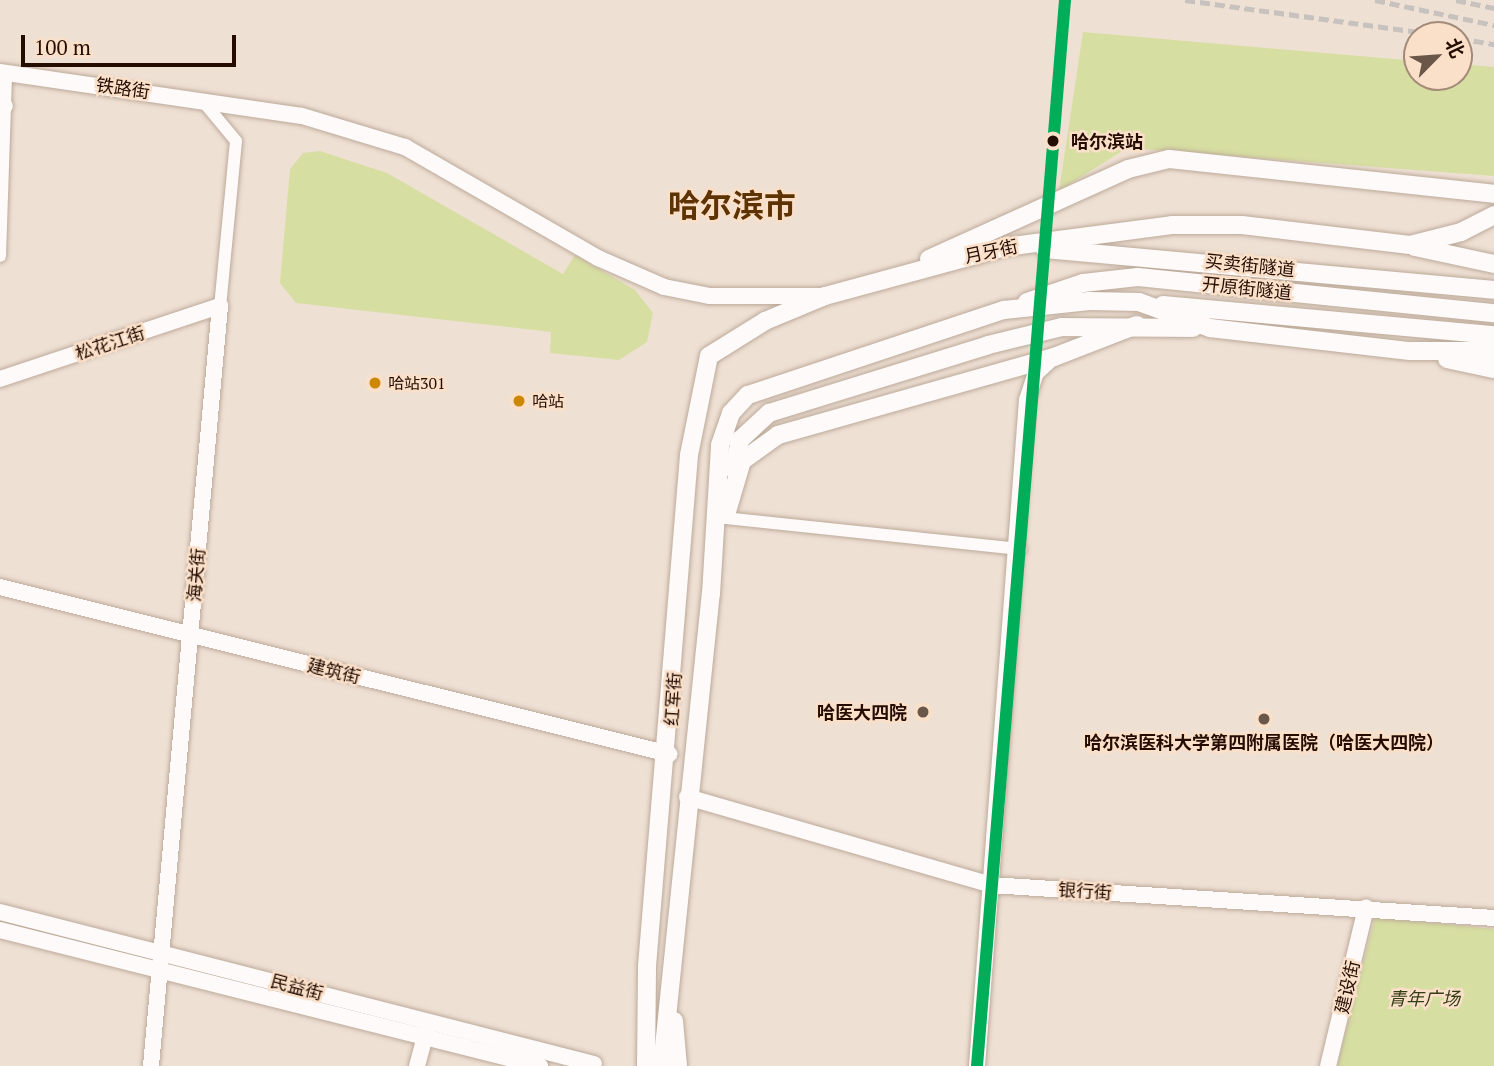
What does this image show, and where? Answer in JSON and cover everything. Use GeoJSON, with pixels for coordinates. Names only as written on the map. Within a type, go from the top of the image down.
{"type":"FeatureCollection","features":[{"type":"Feature","properties":{"kind":"main road"},"geometry":{"type":"LineString","coordinates":[[906,272],[1128,169],[1169,159],[1494,194]]}},
{"type":"Feature","properties":{"kind":"main road","name":"月牙街"},"geometry":{"type":"LineString","coordinates":[[1410,245],[1461,232],[1494,215]]}},
{"type":"Feature","properties":{"kind":"main road","name":"月牙街"},"geometry":{"type":"LineString","coordinates":[[694,431],[709,356],[765,321],[825,296],[1005,247],[1172,225],[1242,225],[1494,253]]}},
{"type":"Feature","properties":{"kind":"main road"},"geometry":{"type":"LineString","coordinates":[[1410,245],[1494,264]]}},
{"type":"Feature","properties":{"kind":"main road","name":"买卖街隧道"},"geometry":{"type":"LineString","coordinates":[[1005,247],[1138,254],[1494,290]]}},
{"type":"Feature","properties":{"kind":"main road","name":"开原街隧道"},"geometry":{"type":"LineString","coordinates":[[1004,310],[1083,283],[1138,277],[1494,313]]}},
{"type":"Feature","properties":{"kind":"main road"},"geometry":{"type":"LineString","coordinates":[[1139,302],[1210,328]]}},
{"type":"Feature","properties":{"kind":"main road"},"geometry":{"type":"LineString","coordinates":[[721,518],[724,426],[748,395],[1004,310],[1139,302],[1494,335]]}},
{"type":"Feature","properties":{"kind":"main road"},"geometry":{"type":"LineString","coordinates":[[721,518],[742,461],[778,435],[1054,357],[1137,325]]}},
{"type":"Feature","properties":{"kind":"main road"},"geometry":{"type":"LineString","coordinates":[[731,487],[740,440],[769,413],[1031,333],[1137,325],[1210,328],[1410,351],[1494,369]]}},
{"type":"Feature","properties":{"kind":"main road"},"geometry":{"type":"LineString","coordinates":[[1410,351],[1494,351]]}},
{"type":"Feature","properties":{"kind":"main road","name":"红军街"},"geometry":{"type":"LineString","coordinates":[[638,1066],[669,754],[694,431]]}},
{"type":"Feature","properties":{"kind":"main road","name":"红军街"},"geometry":{"type":"LineString","coordinates":[[662,1066],[668,962],[721,518]]}},
{"type":"Feature","properties":{"kind":"main road","name":"红军街"},"geometry":{"type":"LineString","coordinates":[[668,962],[678,1066]]}},
{"type":"Feature","properties":{"kind":"main road","name":"红军街"},"geometry":{"type":"LineString","coordinates":[[646,1066],[647,966]]}},
{"type":"Feature","properties":{"kind":"street","name":"铁路街"},"geometry":{"type":"LineString","coordinates":[[3,72],[246,105],[405,147],[597,258],[664,287],[710,296],[825,296]]}},
{"type":"Feature","properties":{"kind":"street"},"geometry":{"type":"LineString","coordinates":[[0,256],[3,72]]}},
{"type":"Feature","properties":{"kind":"street","name":"海关街"},"geometry":{"type":"LineString","coordinates":[[151,1066],[236,141],[200,99]]}},
{"type":"Feature","properties":{"kind":"street","name":"松花江街"},"geometry":{"type":"LineString","coordinates":[[0,379],[220,306]]}},
{"type":"Feature","properties":{"kind":"street"},"geometry":{"type":"LineString","coordinates":[[977,1066],[1020,549],[1027,400],[1036,373],[1054,357]]}},
{"type":"Feature","properties":{"kind":"street"},"geometry":{"type":"LineString","coordinates":[[721,518],[1020,549]]}},
{"type":"Feature","properties":{"kind":"street","name":"建筑街"},"geometry":{"type":"LineString","coordinates":[[0,587],[669,754]]}},
{"type":"Feature","properties":{"kind":"street","name":"银行街"},"geometry":{"type":"LineString","coordinates":[[687,797],[991,885],[1494,918]]}},
{"type":"Feature","properties":{"kind":"street","name":"建设街"},"geometry":{"type":"LineString","coordinates":[[1328,1066],[1366,908]]}},
{"type":"Feature","properties":{"kind":"street","name":"民益街"},"geometry":{"type":"LineString","coordinates":[[0,912],[160,951],[540,1066]]}},
{"type":"Feature","properties":{"kind":"street","name":"民益街"},"geometry":{"type":"LineString","coordinates":[[0,930],[427,1030],[594,1064]]}},
{"type":"Feature","properties":{"kind":"street"},"geometry":{"type":"LineString","coordinates":[[417,1066],[427,1030]]}},
{"type":"Feature","properties":{"kind":"green space"},"geometry":{"type":"Polygon","coordinates":[[[1083,32],[1403,60],[1403,91],[1473,91],[1473,65],[1494,67],[1494,176],[1127,148],[1059,191],[1083,32]]]}},
{"type":"Feature","properties":{"kind":"green space"},"geometry":{"type":"Polygon","coordinates":[[[320,151],[387,173],[563,274],[575,255],[635,290],[653,313],[647,342],[619,360],[550,353],[551,332],[296,303],[280,283],[290,169],[303,153],[320,151]]]}},
{"type":"Feature","properties":{"kind":"green space","name":"青年广场"},"geometry":{"type":"Polygon","coordinates":[[[1375,917],[1494,929],[1494,1066],[1337,1066],[1375,917]]]}},
{"type":"Feature","properties":{"kind":"railway"},"geometry":{"type":"LineString","coordinates":[[1185,0],[1403,30]]}},
{"type":"Feature","properties":{"kind":"railway"},"geometry":{"type":"LineString","coordinates":[[1375,0],[1494,25]]}},
{"type":"Feature","properties":{"kind":"railway"},"geometry":{"type":"LineString","coordinates":[[1456,0],[1494,8]]}},
{"type":"Feature","properties":{"kind":"railway"},"geometry":{"type":"LineString","coordinates":[[1473,40],[1494,44]]}},
{"type":"Feature","properties":{"kind":"transit line"},"geometry":{"type":"LineString","coordinates":[[977,1066],[1065,0]]}},
{"type":"Feature","properties":{"kind":"place","name":"哈尔滨站"},"geometry":{"type":"Point","coordinates":[1053,141]}},
{"type":"Feature","properties":{"kind":"place","name":"哈站301"},"geometry":{"type":"Point","coordinates":[375,383]}},
{"type":"Feature","properties":{"kind":"place","name":"哈站"},"geometry":{"type":"Point","coordinates":[519,401]}},
{"type":"Feature","properties":{"kind":"place","name":"哈医大四院"},"geometry":{"type":"Point","coordinates":[923,712]}},
{"type":"Feature","properties":{"kind":"place","name":"哈尔滨医科大学第四附属医院（哈医大四院）"},"geometry":{"type":"Point","coordinates":[1264,719]}},
{"type":"Feature","properties":{"kind":"district","name":"哈尔滨市"},"geometry":{"type":"Point","coordinates":[732,205]}}]}
